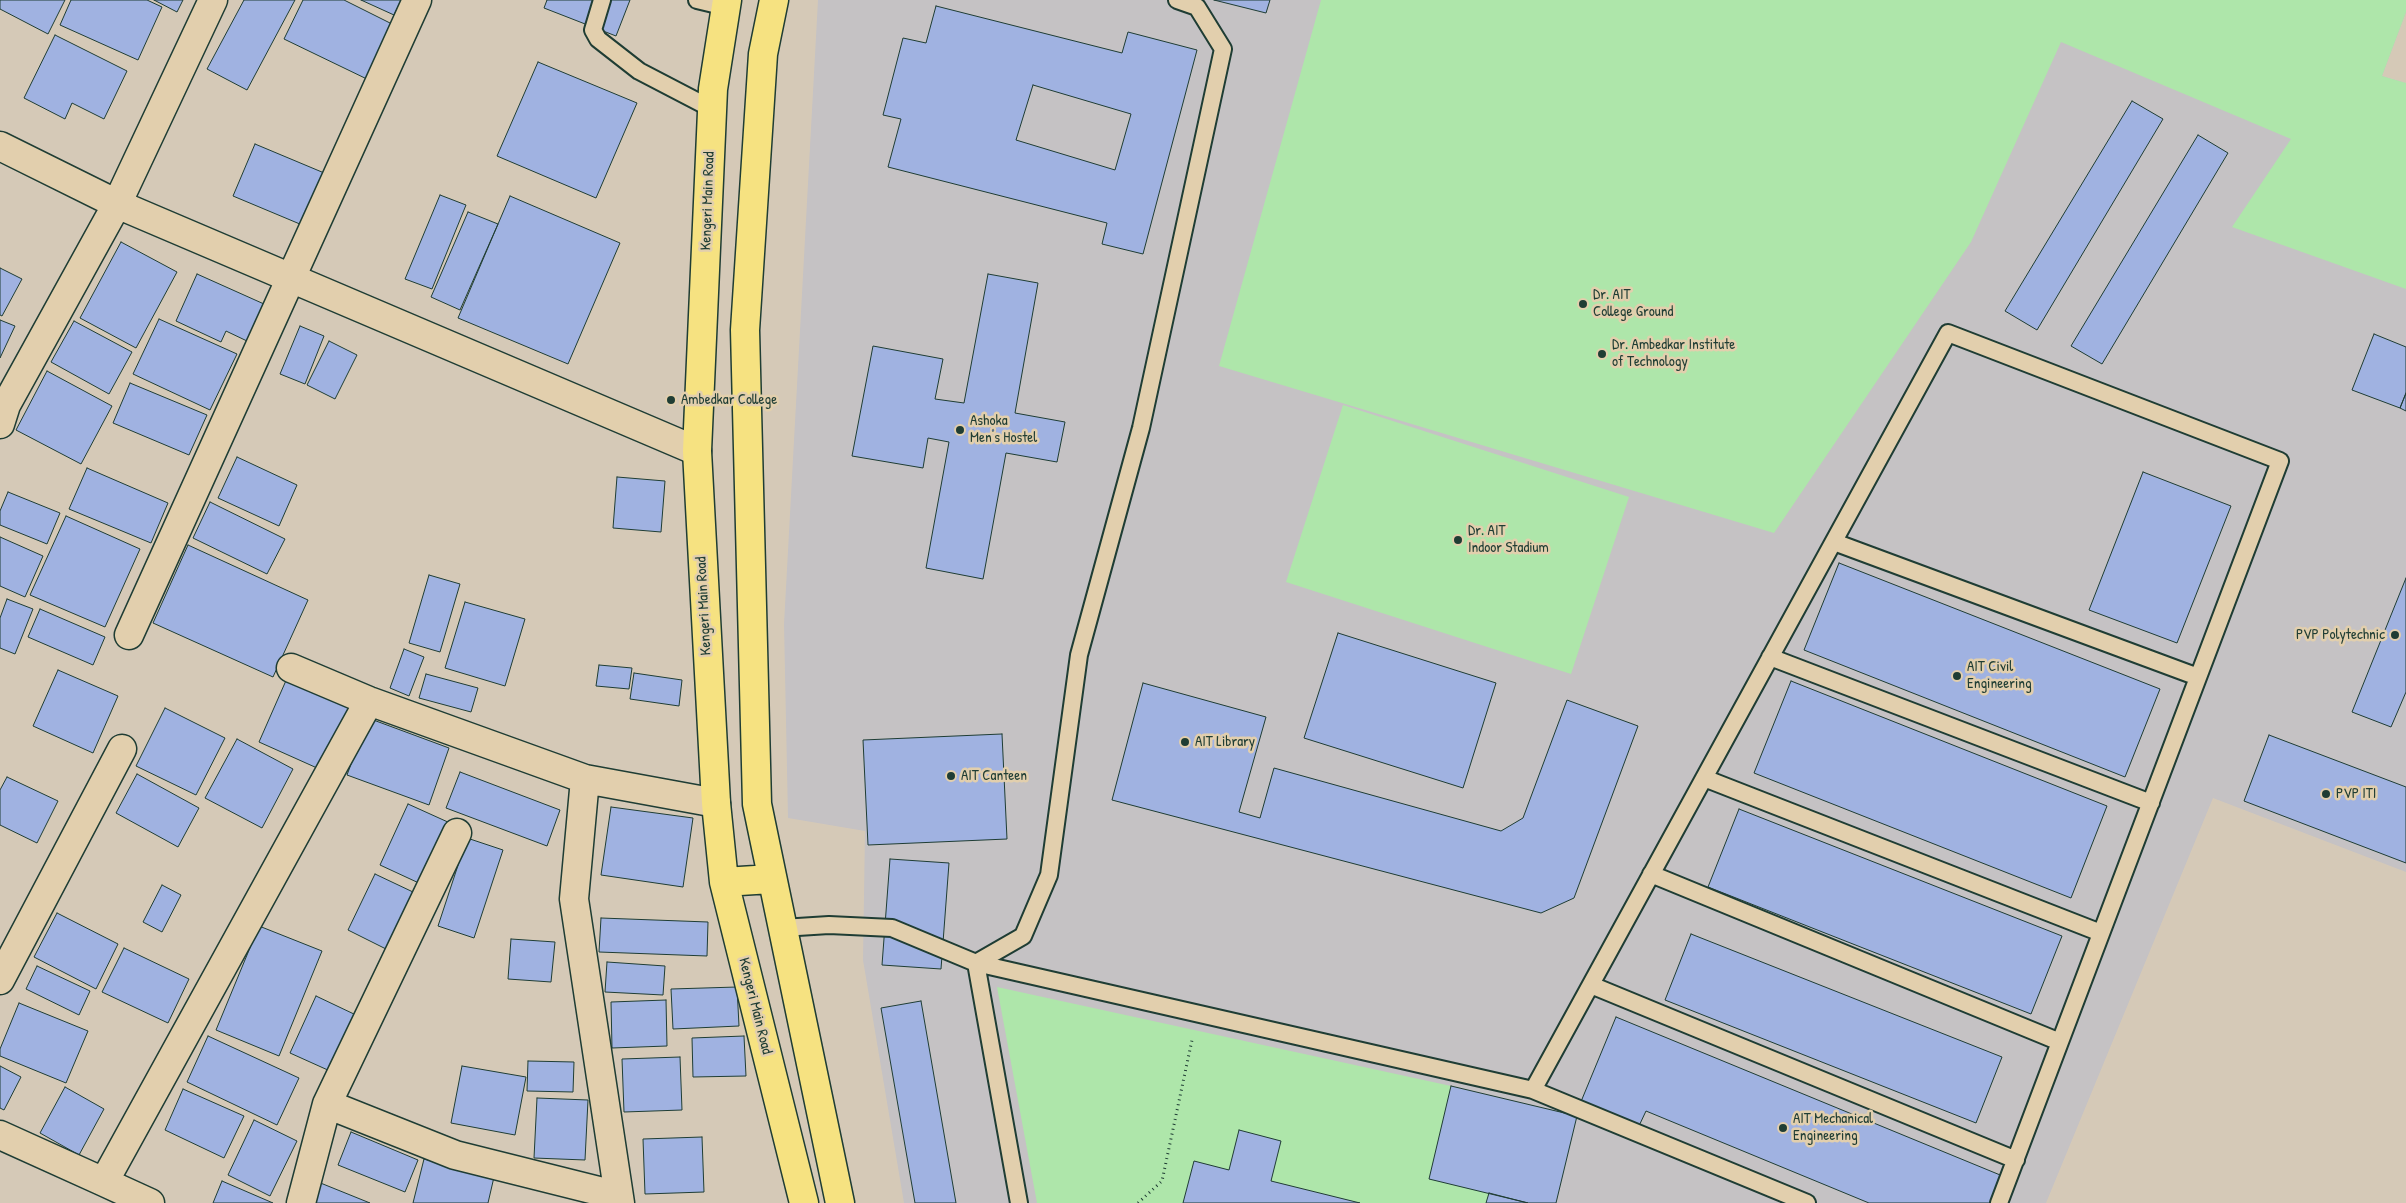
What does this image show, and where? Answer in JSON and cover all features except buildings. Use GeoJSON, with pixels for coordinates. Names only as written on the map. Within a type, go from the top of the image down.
{"type":"FeatureCollection","features":[{"type":"Feature","properties":{"kind":"main road"},"geometry":{"type":"LineString","coordinates":[[774,0],[763,54],[745,330],[757,804],[840,1203]]}},
{"type":"Feature","properties":{"kind":"main road","name":"Kengeri Main Road"},"geometry":{"type":"LineString","coordinates":[[727,3],[712,109],[697,451],[716,803],[724,882],[804,1203]]}},
{"type":"Feature","properties":{"kind":"main road"},"geometry":{"type":"LineString","coordinates":[[724,882],[771,878]]}},
{"type":"Feature","properties":{"kind":"street"},"geometry":{"type":"LineString","coordinates":[[0,424],[6,405],[117,204],[213,0]]}},
{"type":"Feature","properties":{"kind":"street"},"geometry":{"type":"LineString","coordinates":[[129,635],[417,0]]}},
{"type":"Feature","properties":{"kind":"street"},"geometry":{"type":"LineString","coordinates":[[0,146],[117,204],[697,451]]}},
{"type":"Feature","properties":{"kind":"street"},"geometry":{"type":"LineString","coordinates":[[291,668],[369,701],[585,779],[716,803]]}},
{"type":"Feature","properties":{"kind":"street"},"geometry":{"type":"LineString","coordinates":[[104,1182],[369,701]]}},
{"type":"Feature","properties":{"kind":"street"},"geometry":{"type":"LineString","coordinates":[[0,980],[122,749]]}},
{"type":"Feature","properties":{"kind":"street"},"geometry":{"type":"LineString","coordinates":[[327,1104],[455,1155],[619,1200],[574,899],[585,779]]}},
{"type":"Feature","properties":{"kind":"street"},"geometry":{"type":"LineString","coordinates":[[302,1203],[327,1104],[457,833]]}},
{"type":"Feature","properties":{"kind":"street"},"geometry":{"type":"LineString","coordinates":[[0,1135],[150,1203]]}},
{"type":"Feature","properties":{"kind":"lane"},"geometry":{"type":"LineString","coordinates":[[602,0],[593,30],[598,39],[639,72],[712,109]]}},
{"type":"Feature","properties":{"kind":"lane"},"geometry":{"type":"LineString","coordinates":[[697,0],[727,3]]}},
{"type":"Feature","properties":{"kind":"lane"},"geometry":{"type":"LineString","coordinates":[[976,963],[1022,936],[1049,875],[1079,655],[1141,428],[1223,49],[1197,7],[1177,0]]}},
{"type":"Feature","properties":{"kind":"lane"},"geometry":{"type":"LineString","coordinates":[[1533,1090],[1948,333],[2280,461],[1999,1203]]}},
{"type":"Feature","properties":{"kind":"lane"},"geometry":{"type":"LineString","coordinates":[[1834,542],[2198,677]]}},
{"type":"Feature","properties":{"kind":"lane"},"geometry":{"type":"LineString","coordinates":[[1770,656],[2151,803]]}},
{"type":"Feature","properties":{"kind":"lane"},"geometry":{"type":"LineString","coordinates":[[1704,778],[2101,933]]}},
{"type":"Feature","properties":{"kind":"lane"},"geometry":{"type":"LineString","coordinates":[[1651,874],[2060,1042]]}},
{"type":"Feature","properties":{"kind":"lane"},"geometry":{"type":"LineString","coordinates":[[782,928],[829,925],[892,928],[976,963],[1533,1090],[1807,1203]]}},
{"type":"Feature","properties":{"kind":"lane"},"geometry":{"type":"LineString","coordinates":[[976,963],[1019,1203]]}},
{"type":"Feature","properties":{"kind":"lane"},"geometry":{"type":"LineString","coordinates":[[1591,985],[2016,1160]]}},
{"type":"Feature","properties":{"kind":"path"},"geometry":{"type":"LineString","coordinates":[[1138,1203],[1162,1181],[1198,1014]]}},
{"type":"Feature","properties":{"kind":"shaded area","name":"Dr. Ambedkar Institute of Technology"},"geometry":{"type":"Polygon","coordinates":[[[818,0],[2406,0],[2406,12],[2382,76],[2406,83],[2406,872],[2213,798],[2046,1203],[904,1203],[863,960],[865,831],[788,818],[784,624],[818,0]]]}},
{"type":"Feature","properties":{"kind":"green space","name":"Dr. AIT College Ground"},"geometry":{"type":"Polygon","coordinates":[[[1321,0],[2406,0],[2406,12],[2382,76],[2406,83],[2406,289],[2232,227],[2291,139],[2061,42],[1971,242],[1774,533],[1219,366],[1321,0]]]}},
{"type":"Feature","properties":{"kind":"green space","name":"Dr. AIT Indoor Stadium"},"geometry":{"type":"Polygon","coordinates":[[[1343,405],[1629,497],[1571,674],[1286,582],[1343,405]]]}},
{"type":"Feature","properties":{"kind":"green space"},"geometry":{"type":"Polygon","coordinates":[[[997,987],[1451,1086],[1429,1179],[1489,1193],[1486,1203],[1360,1203],[1271,1181],[1281,1141],[1239,1130],[1229,1170],[1194,1161],[1183,1203],[1037,1203],[997,987]]]}},
{"type":"Feature","properties":{"kind":"place","name":"Dr. AIT College Ground"},"geometry":{"type":"Point","coordinates":[1583,304]}},
{"type":"Feature","properties":{"kind":"place","name":"Dr. Ambedkar Institute of Technology"},"geometry":{"type":"Point","coordinates":[1602,354]}},
{"type":"Feature","properties":{"kind":"place","name":"Ambedkar College"},"geometry":{"type":"Point","coordinates":[671,400]}},
{"type":"Feature","properties":{"kind":"place","name":"Ashoka Men's Hostel"},"geometry":{"type":"Point","coordinates":[960,430]}},
{"type":"Feature","properties":{"kind":"place","name":"Dr. AIT Indoor Stadium"},"geometry":{"type":"Point","coordinates":[1458,540]}},
{"type":"Feature","properties":{"kind":"place","name":"PVP Polytechnic"},"geometry":{"type":"Point","coordinates":[2395,635]}},
{"type":"Feature","properties":{"kind":"place","name":"AIT Civil Engineering"},"geometry":{"type":"Point","coordinates":[1957,676]}},
{"type":"Feature","properties":{"kind":"place","name":"AIT Library"},"geometry":{"type":"Point","coordinates":[1185,742]}},
{"type":"Feature","properties":{"kind":"place","name":"AIT Canteen"},"geometry":{"type":"Point","coordinates":[951,776]}},
{"type":"Feature","properties":{"kind":"place","name":"PVP ITI"},"geometry":{"type":"Point","coordinates":[2326,794]}},
{"type":"Feature","properties":{"kind":"place","name":"AIT Mechanical Engineering"},"geometry":{"type":"Point","coordinates":[1783,1128]}}]}
